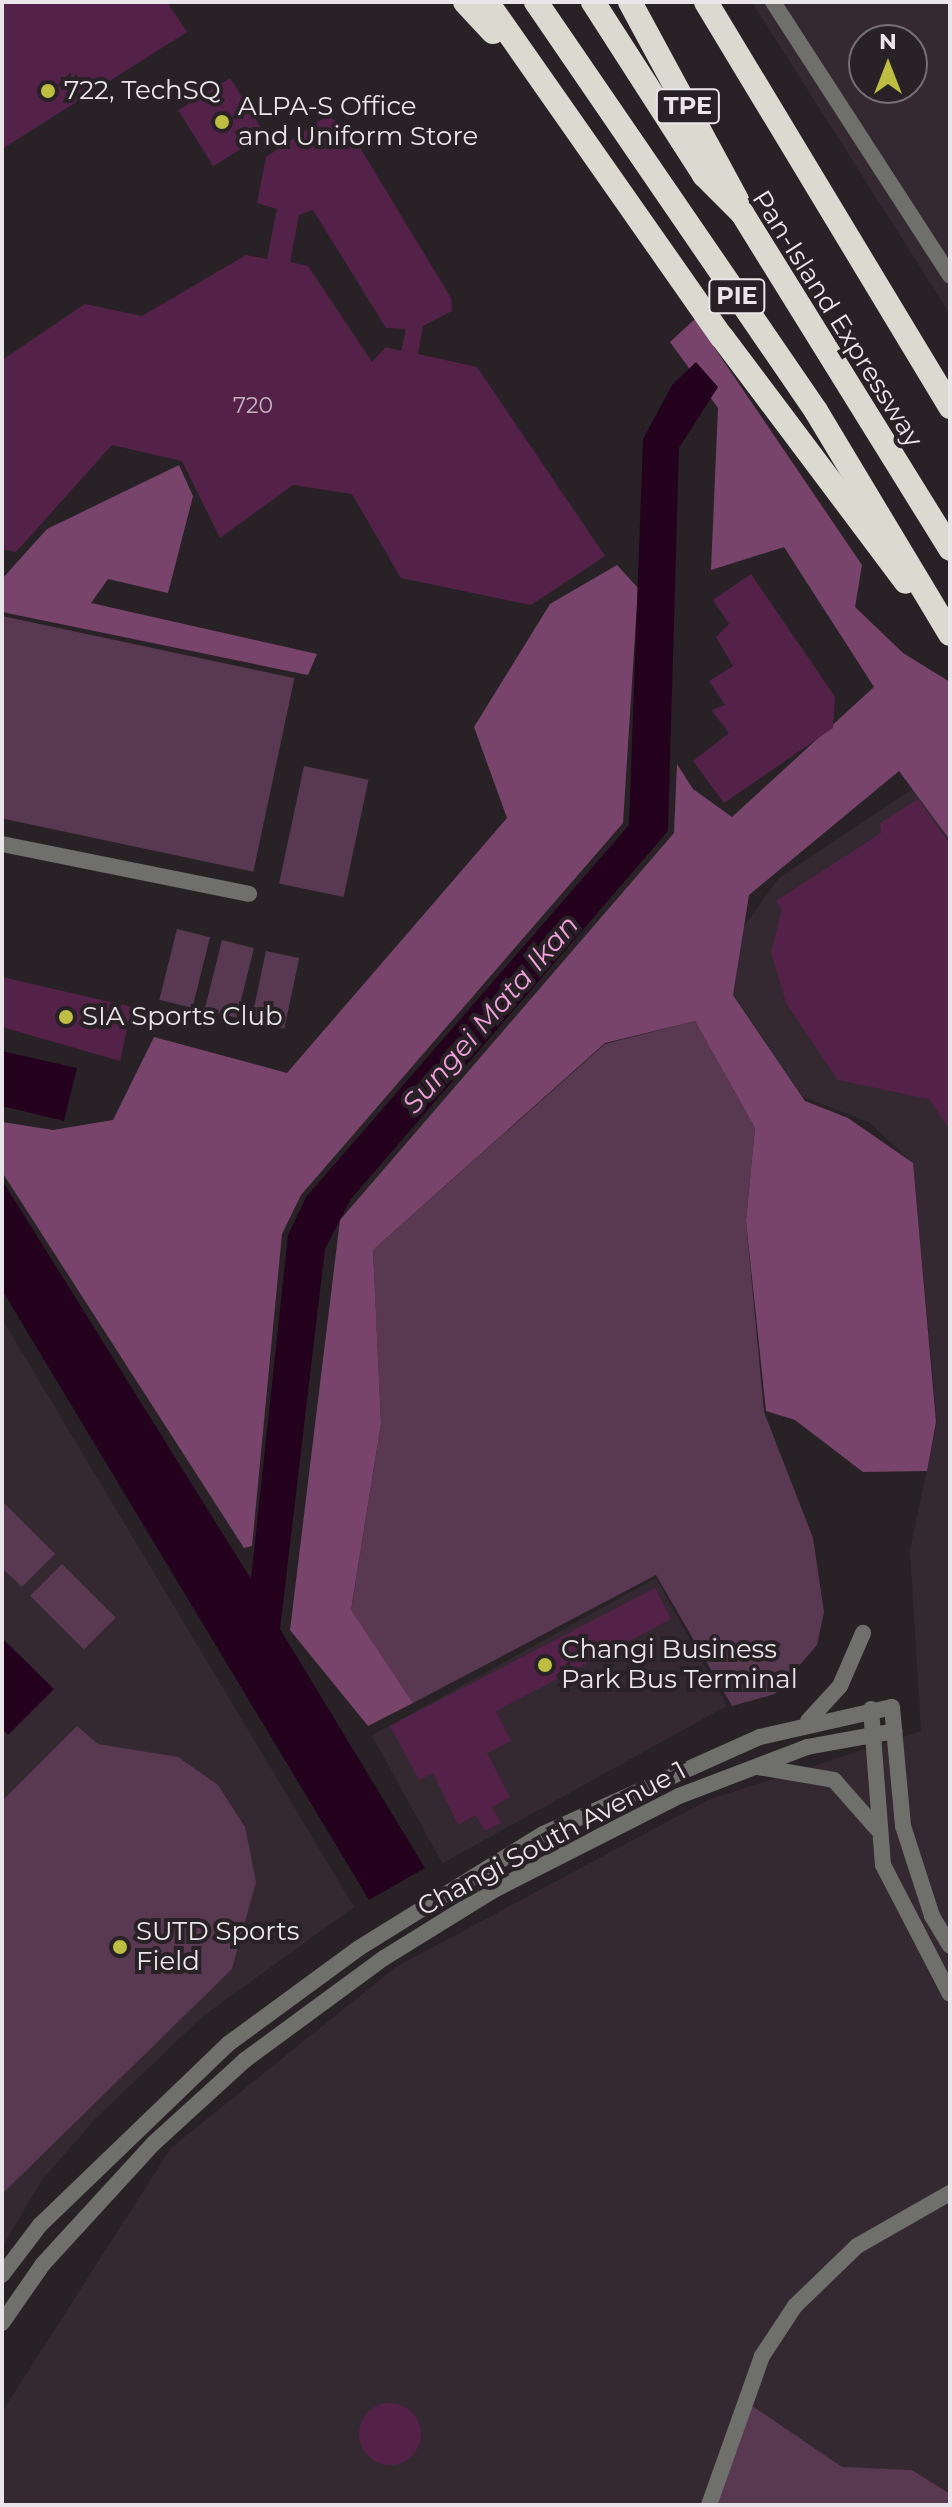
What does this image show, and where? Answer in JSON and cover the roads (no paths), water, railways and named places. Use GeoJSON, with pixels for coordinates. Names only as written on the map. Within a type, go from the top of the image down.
{"type":"FeatureCollection","features":[{"type":"Feature","properties":{"kind":"highway"},"geometry":{"type":"LineString","coordinates":[[465,2],[520,51]]}},
{"type":"Feature","properties":{"kind":"highway"},"geometry":{"type":"LineString","coordinates":[[487,2],[875,548],[927,598]]}},
{"type":"Feature","properties":{"kind":"highway","name":"PIE"},"geometry":{"type":"LineString","coordinates":[[536,2],[816,411],[950,634]]}},
{"type":"Feature","properties":{"kind":"highway","name":"Pan-Island Expressway"},"geometry":{"type":"LineString","coordinates":[[593,2],[704,175],[742,213],[950,549]]}},
{"type":"Feature","properties":{"kind":"highway","name":"TPE"},"geometry":{"type":"LineString","coordinates":[[630,2],[742,213]]}},
{"type":"Feature","properties":{"kind":"highway"},"geometry":{"type":"LineString","coordinates":[[706,2],[950,407]]}},
{"type":"Feature","properties":{"kind":"street"},"geometry":{"type":"LineString","coordinates":[[773,2],[950,276]]}},
{"type":"Feature","properties":{"kind":"street"},"geometry":{"type":"LineString","coordinates":[[2,844],[249,894]]}},
{"type":"Feature","properties":{"kind":"street"},"geometry":{"type":"LineString","coordinates":[[807,1722],[840,1686],[863,1633]]}},
{"type":"Feature","properties":{"kind":"street","name":"Changi South Avenue 1"},"geometry":{"type":"LineString","coordinates":[[2,2275],[40,2225],[228,2044],[385,1930],[571,1820],[671,1771],[807,1722],[892,1707],[895,1731],[748,1766],[492,1891],[341,1988],[154,2143],[43,2264],[2,2323]]}},
{"type":"Feature","properties":{"kind":"street"},"geometry":{"type":"LineString","coordinates":[[871,1709],[877,1829],[891,1890],[950,1994]]}},
{"type":"Feature","properties":{"kind":"street"},"geometry":{"type":"LineString","coordinates":[[895,1731],[903,1826],[932,1916],[950,1946]]}},
{"type":"Feature","properties":{"kind":"street"},"geometry":{"type":"LineString","coordinates":[[748,1766],[834,1780],[877,1829]]}},
{"type":"Feature","properties":{"kind":"street"},"geometry":{"type":"LineString","coordinates":[[709,2505],[762,2356],[795,2306],[857,2246],[945,2195],[950,2181]]}},
{"type":"Feature","properties":{"kind":"water","name":"Sungei Mata Ikan"},"geometry":{"type":"Polygon","coordinates":[[[696,362],[718,387],[679,448],[668,831],[351,1199],[325,1249],[280,1629],[425,1868],[369,1900],[2,1290],[2,1180],[251,1579],[288,1235],[306,1197],[629,825],[643,439],[672,385],[696,362]]]}},
{"type":"Feature","properties":{"kind":"water"},"geometry":{"type":"Polygon","coordinates":[[[2,1051],[77,1068],[64,1121],[2,1106],[2,1051]]]}},
{"type":"Feature","properties":{"kind":"water"},"geometry":{"type":"Polygon","coordinates":[[[2,1638],[54,1689],[8,1735],[2,1729],[2,1638]]]}},
{"type":"Feature","properties":{"kind":"place","name":"722, TechSQ"},"geometry":{"type":"Point","coordinates":[48,91]}},
{"type":"Feature","properties":{"kind":"place","name":"ALPA-S Office and Uniform Store"},"geometry":{"type":"Point","coordinates":[222,122]}},
{"type":"Feature","properties":{"kind":"place","name":"SIA Sports Club"},"geometry":{"type":"Point","coordinates":[66,1017]}},
{"type":"Feature","properties":{"kind":"place","name":"Changi Business Park Bus Terminal"},"geometry":{"type":"Point","coordinates":[545,1665]}},
{"type":"Feature","properties":{"kind":"place","name":"SUTD Sports Field"},"geometry":{"type":"Point","coordinates":[120,1947]}}]}
